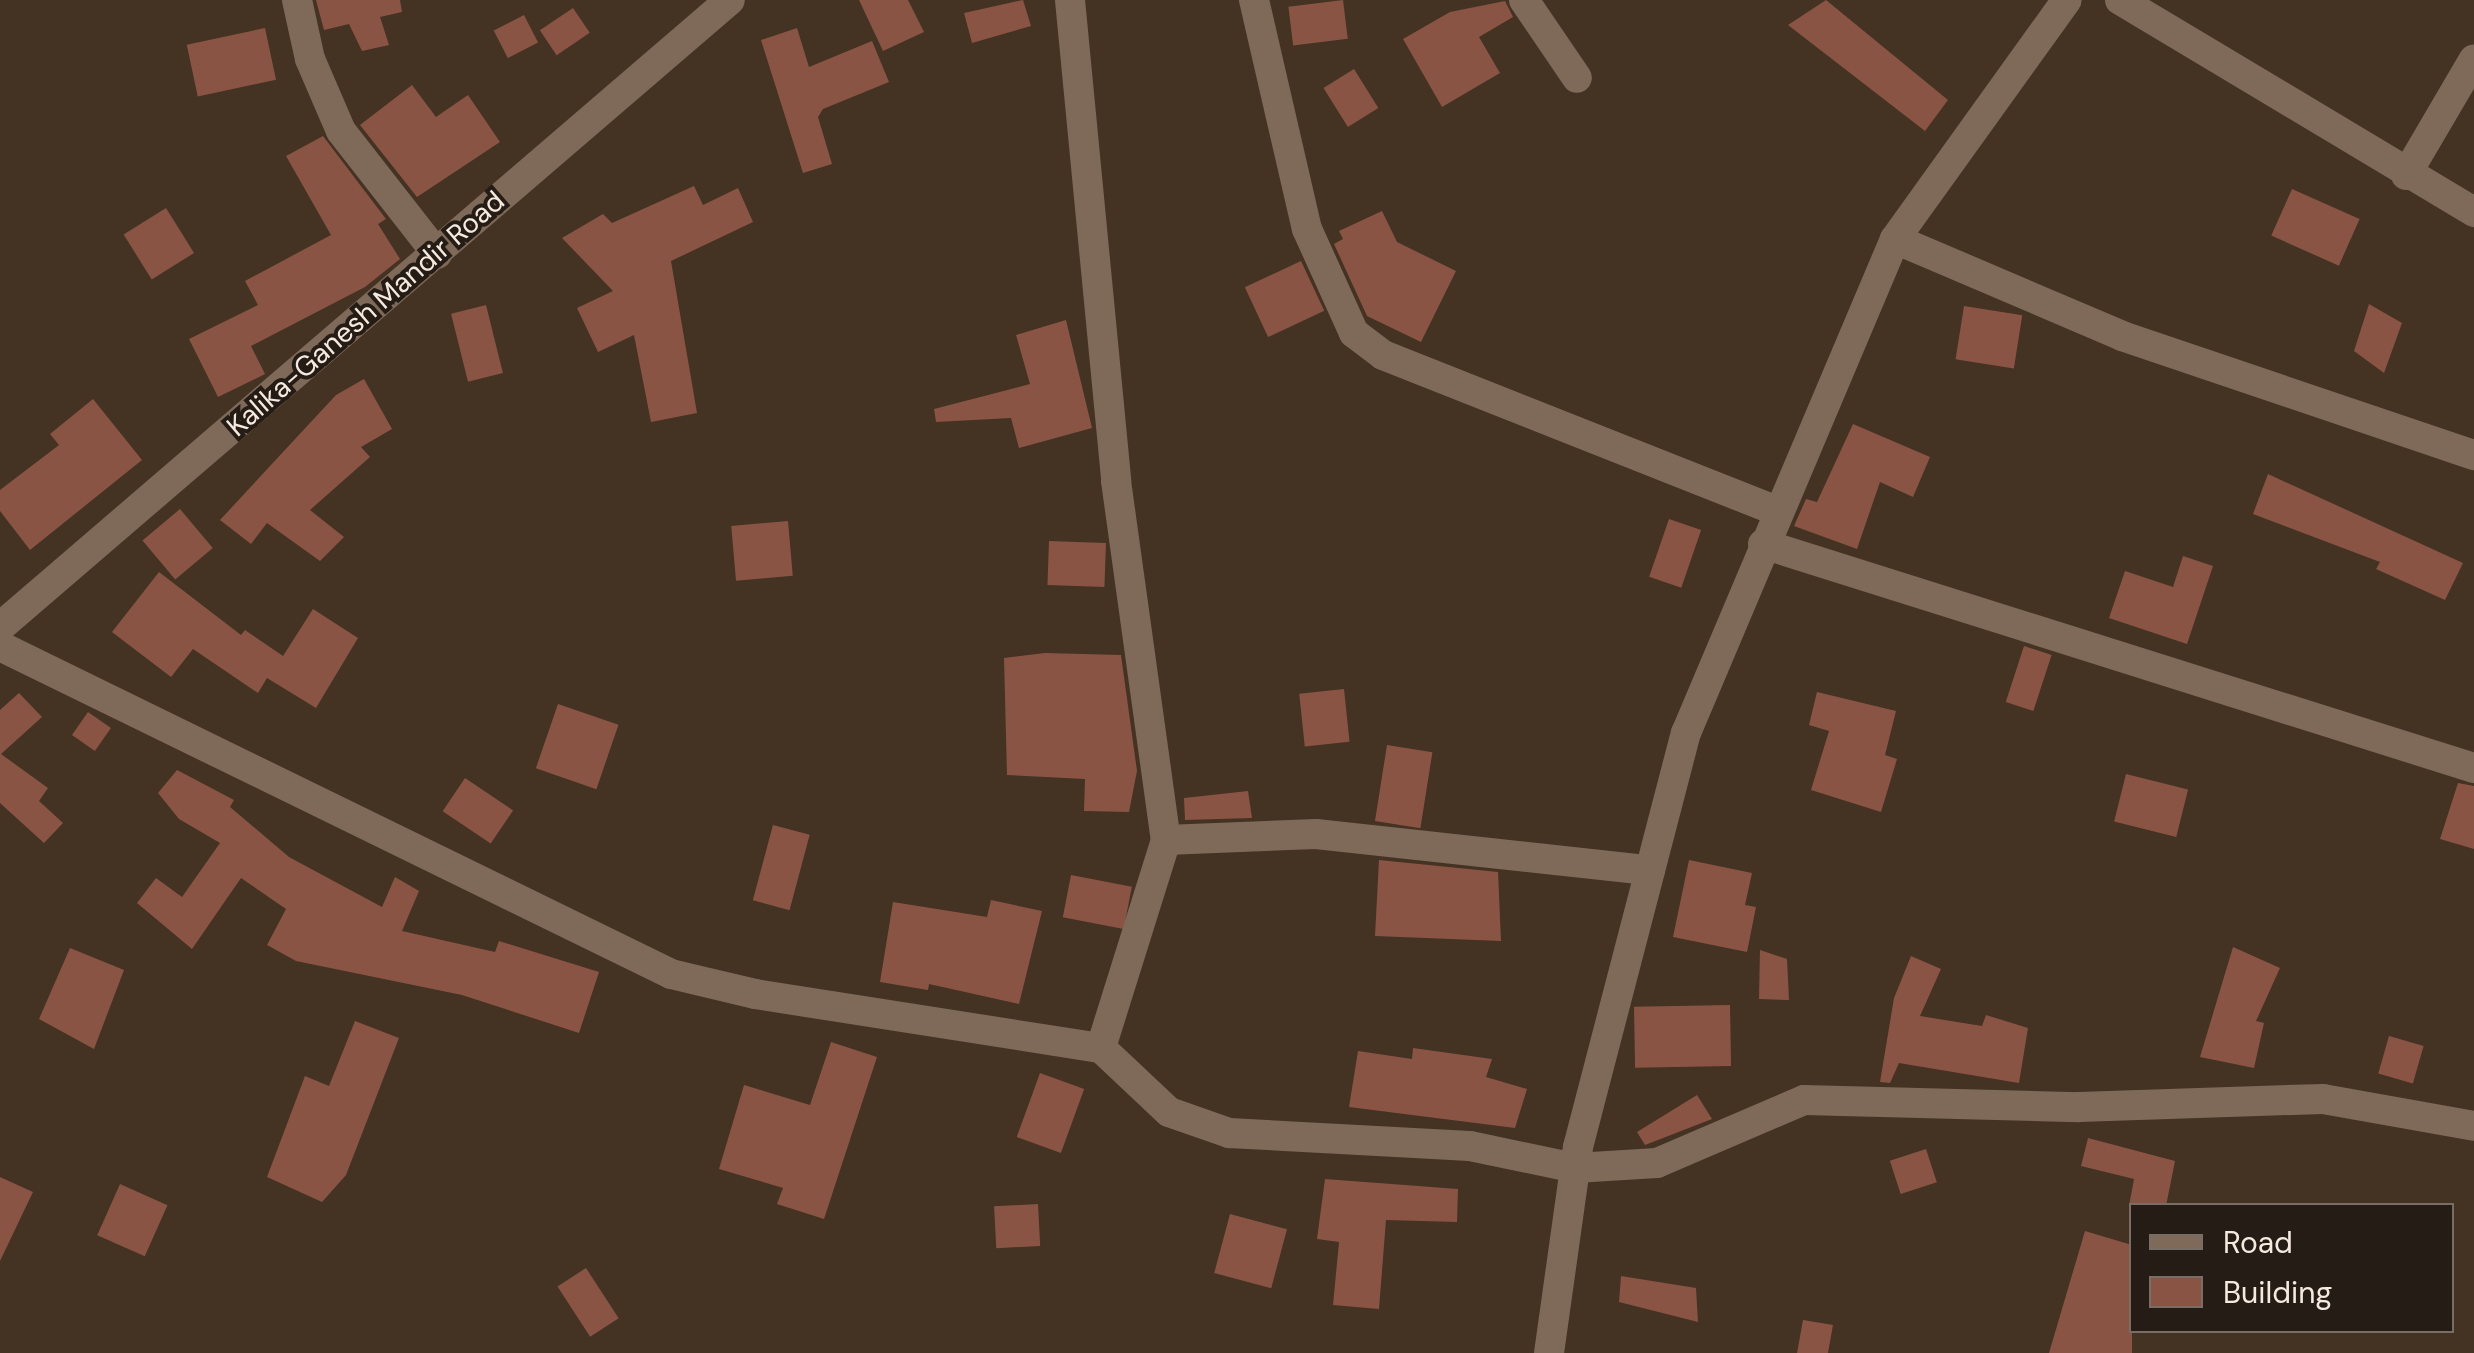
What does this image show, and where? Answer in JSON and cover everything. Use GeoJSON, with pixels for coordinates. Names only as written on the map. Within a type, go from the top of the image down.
{"type":"FeatureCollection","features":[{"type":"Feature","properties":{"kind":"street"},"geometry":{"type":"LineString","coordinates":[[297,0],[310,59],[341,131],[437,254]]}},
{"type":"Feature","properties":{"kind":"street","name":"Kalika-Ganesh Mandir Road"},"geometry":{"type":"LineString","coordinates":[[0,627],[730,0]]}},
{"type":"Feature","properties":{"kind":"street"},"geometry":{"type":"LineString","coordinates":[[1070,0],[1116,481],[1166,840],[1101,1048]]}},
{"type":"Feature","properties":{"kind":"street"},"geometry":{"type":"LineString","coordinates":[[1254,0],[1307,229],[1354,333],[1382,356],[1776,512]]}},
{"type":"Feature","properties":{"kind":"street"},"geometry":{"type":"LineString","coordinates":[[1524,0],[1577,78]]}},
{"type":"Feature","properties":{"kind":"street"},"geometry":{"type":"LineString","coordinates":[[1548,1353],[1575,1168],[1686,733],[1776,512],[1895,239],[2068,0]]}},
{"type":"Feature","properties":{"kind":"street"},"geometry":{"type":"LineString","coordinates":[[2120,0],[2474,212]]}},
{"type":"Feature","properties":{"kind":"street"},"geometry":{"type":"LineString","coordinates":[[2406,174],[2474,59]]}},
{"type":"Feature","properties":{"kind":"street"},"geometry":{"type":"LineString","coordinates":[[1895,239],[2122,336],[2474,455]]}},
{"type":"Feature","properties":{"kind":"street"},"geometry":{"type":"LineString","coordinates":[[1763,544],[2474,768]]}},
{"type":"Feature","properties":{"kind":"street"},"geometry":{"type":"LineString","coordinates":[[0,646],[671,974],[755,994],[1101,1048],[1168,1112],[1229,1133],[1470,1146],[1575,1168],[1656,1163],[1804,1100],[2080,1107],[2322,1099],[2474,1126]]}},
{"type":"Feature","properties":{"kind":"street"},"geometry":{"type":"LineString","coordinates":[[1166,840],[1316,834],[1650,870]]}},
{"type":"Feature","properties":{"kind":"building"},"geometry":{"type":"Polygon","coordinates":[[[316,0],[400,0],[402,12],[380,17],[389,45],[362,51],[349,24],[324,30],[316,0]]]}},
{"type":"Feature","properties":{"kind":"building"},"geometry":{"type":"Polygon","coordinates":[[[859,0],[908,0],[924,32],[883,51],[859,0]]]}},
{"type":"Feature","properties":{"kind":"building"},"geometry":{"type":"Polygon","coordinates":[[[1023,0],[1031,26],[972,43],[964,13],[1023,0]]]}},
{"type":"Feature","properties":{"kind":"building"},"geometry":{"type":"Polygon","coordinates":[[[1343,0],[1348,39],[1293,45],[1288,7],[1343,0]]]}},
{"type":"Feature","properties":{"kind":"building"},"geometry":{"type":"Polygon","coordinates":[[[1826,0],[1948,100],[1925,131],[1788,25],[1826,0]]]}},
{"type":"Feature","properties":{"kind":"building"},"geometry":{"type":"Polygon","coordinates":[[[1505,1],[1513,17],[1479,37],[1500,73],[1442,107],[1403,39],[1450,12],[1505,1]]]}},
{"type":"Feature","properties":{"kind":"building"},"geometry":{"type":"Polygon","coordinates":[[[573,8],[590,33],[557,55],[540,30],[573,8]]]}},
{"type":"Feature","properties":{"kind":"building"},"geometry":{"type":"Polygon","coordinates":[[[524,15],[538,43],[508,58],[494,30],[524,15]]]}},
{"type":"Feature","properties":{"kind":"building"},"geometry":{"type":"Polygon","coordinates":[[[265,28],[276,80],[198,96],[187,45],[265,28]]]}},
{"type":"Feature","properties":{"kind":"building"},"geometry":{"type":"Polygon","coordinates":[[[797,28],[809,67],[872,41],[889,82],[823,109],[818,117],[832,164],[803,173],[761,40],[797,28]]]}},
{"type":"Feature","properties":{"kind":"building"},"geometry":{"type":"Polygon","coordinates":[[[1354,69],[1378,108],[1348,127],[1323,88],[1354,69]]]}},
{"type":"Feature","properties":{"kind":"building"},"geometry":{"type":"Polygon","coordinates":[[[412,85],[436,117],[468,95],[500,142],[417,197],[360,125],[412,85]]]}},
{"type":"Feature","properties":{"kind":"building"},"geometry":{"type":"Polygon","coordinates":[[[323,136],[386,219],[378,224],[400,259],[365,287],[251,346],[265,374],[218,397],[189,339],[258,305],[245,281],[331,235],[286,156],[323,136]]]}},
{"type":"Feature","properties":{"kind":"building"},"geometry":{"type":"Polygon","coordinates":[[[694,186],[703,205],[738,188],[753,222],[671,261],[697,413],[651,422],[634,335],[598,352],[577,308],[613,291],[562,238],[603,214],[612,223],[694,186]]]}},
{"type":"Feature","properties":{"kind":"building"},"geometry":{"type":"Polygon","coordinates":[[[2292,189],[2360,219],[2339,266],[2271,236],[2292,189]]]}},
{"type":"Feature","properties":{"kind":"building"},"geometry":{"type":"Polygon","coordinates":[[[166,208],[194,253],[152,279],[124,234],[166,208]]]}},
{"type":"Feature","properties":{"kind":"building"},"geometry":{"type":"Polygon","coordinates":[[[1382,211],[1397,242],[1456,271],[1421,342],[1367,316],[1334,244],[1343,239],[1339,231],[1382,211]]]}},
{"type":"Feature","properties":{"kind":"building"},"geometry":{"type":"Polygon","coordinates":[[[1301,261],[1324,311],[1268,337],[1245,287],[1301,261]]]}},
{"type":"Feature","properties":{"kind":"building"},"geometry":{"type":"Polygon","coordinates":[[[2369,304],[2402,323],[2384,373],[2354,351],[2369,304]]]}},
{"type":"Feature","properties":{"kind":"building"},"geometry":{"type":"Polygon","coordinates":[[[486,305],[503,373],[468,382],[451,314],[486,305]]]}},
{"type":"Feature","properties":{"kind":"building"},"geometry":{"type":"Polygon","coordinates":[[[1964,306],[2022,315],[2014,369],[1956,359],[1964,306]]]}},
{"type":"Feature","properties":{"kind":"building"},"geometry":{"type":"Polygon","coordinates":[[[1066,320],[1092,428],[1019,448],[1011,418],[936,422],[934,409],[1030,384],[1016,335],[1066,320]]]}},
{"type":"Feature","properties":{"kind":"building"},"geometry":{"type":"Polygon","coordinates":[[[364,379],[392,429],[361,447],[370,457],[310,510],[344,537],[320,561],[267,523],[251,544],[220,520],[336,395],[364,379]]]}},
{"type":"Feature","properties":{"kind":"building"},"geometry":{"type":"Polygon","coordinates":[[[93,399],[142,460],[30,550],[0,511],[0,490],[59,445],[50,434],[93,399]]]}},
{"type":"Feature","properties":{"kind":"building"},"geometry":{"type":"Polygon","coordinates":[[[1853,424],[1930,457],[1913,497],[1880,482],[1857,549],[1794,526],[1806,499],[1817,502],[1853,424]]]}},
{"type":"Feature","properties":{"kind":"building"},"geometry":{"type":"Polygon","coordinates":[[[2268,474],[2463,563],[2445,600],[2376,569],[2380,562],[2253,514],[2268,474]]]}},
{"type":"Feature","properties":{"kind":"building"},"geometry":{"type":"Polygon","coordinates":[[[180,509],[213,548],[175,580],[142,540],[180,509]]]}},
{"type":"Feature","properties":{"kind":"building"},"geometry":{"type":"Polygon","coordinates":[[[1669,519],[1701,530],[1681,588],[1649,577],[1669,519]]]}},
{"type":"Feature","properties":{"kind":"building"},"geometry":{"type":"Polygon","coordinates":[[[788,521],[793,576],[736,581],[731,526],[788,521]]]}},
{"type":"Feature","properties":{"kind":"building"},"geometry":{"type":"Polygon","coordinates":[[[1049,541],[1106,543],[1104,587],[1047,585],[1049,541]]]}},
{"type":"Feature","properties":{"kind":"building"},"geometry":{"type":"Polygon","coordinates":[[[2183,556],[2213,566],[2187,644],[2109,618],[2125,571],[2173,587],[2183,556]]]}},
{"type":"Feature","properties":{"kind":"building"},"geometry":{"type":"Polygon","coordinates":[[[159,572],[241,635],[245,630],[283,656],[313,609],[358,638],[316,708],[267,678],[258,693],[193,649],[171,677],[112,632],[159,572]]]}},
{"type":"Feature","properties":{"kind":"building"},"geometry":{"type":"Polygon","coordinates":[[[2024,646],[2052,655],[2033,711],[2006,702],[2024,646]]]}},
{"type":"Feature","properties":{"kind":"building"},"geometry":{"type":"Polygon","coordinates":[[[1045,653],[1121,655],[1137,771],[1129,812],[1084,811],[1085,779],[1007,775],[1004,658],[1045,653]]]}},
{"type":"Feature","properties":{"kind":"building"},"geometry":{"type":"Polygon","coordinates":[[[1344,689],[1350,742],[1305,746],[1299,694],[1344,689]]]}},
{"type":"Feature","properties":{"kind":"building"},"geometry":{"type":"Polygon","coordinates":[[[1817,692],[1896,711],[1885,755],[1897,759],[1881,812],[1811,790],[1829,731],[1809,725],[1817,692]]]}},
{"type":"Feature","properties":{"kind":"building"},"geometry":{"type":"Polygon","coordinates":[[[19,693],[42,717],[1,754],[48,788],[39,801],[63,823],[44,843],[0,803],[0,710],[19,693]]]}},
{"type":"Feature","properties":{"kind":"building"},"geometry":{"type":"Polygon","coordinates":[[[558,704],[619,725],[596,789],[536,768],[558,704]]]}},
{"type":"Feature","properties":{"kind":"building"},"geometry":{"type":"Polygon","coordinates":[[[88,712],[111,728],[95,751],[72,735],[88,712]]]}},
{"type":"Feature","properties":{"kind":"building"},"geometry":{"type":"Polygon","coordinates":[[[1387,745],[1432,752],[1420,828],[1375,821],[1387,745]]]}},
{"type":"Feature","properties":{"kind":"building"},"geometry":{"type":"Polygon","coordinates":[[[177,770],[234,800],[230,807],[289,857],[382,907],[395,877],[419,891],[402,931],[495,952],[499,941],[599,972],[579,1033],[462,995],[296,961],[267,945],[286,909],[241,878],[192,949],[137,903],[156,878],[182,897],[220,843],[179,819],[158,793],[177,770]]]}},
{"type":"Feature","properties":{"kind":"building"},"geometry":{"type":"Polygon","coordinates":[[[2126,774],[2188,789],[2176,837],[2114,822],[2126,774]]]}},
{"type":"Feature","properties":{"kind":"building"},"geometry":{"type":"Polygon","coordinates":[[[465,778],[513,810],[491,844],[443,811],[465,778]]]}},
{"type":"Feature","properties":{"kind":"building"},"geometry":{"type":"Polygon","coordinates":[[[2458,783],[2474,786],[2474,849],[2440,839],[2458,783]]]}},
{"type":"Feature","properties":{"kind":"building"},"geometry":{"type":"Polygon","coordinates":[[[1248,791],[1252,818],[1185,820],[1184,798],[1248,791]]]}},
{"type":"Feature","properties":{"kind":"building"},"geometry":{"type":"Polygon","coordinates":[[[773,825],[810,835],[790,910],[753,900],[773,825]]]}},
{"type":"Feature","properties":{"kind":"building"},"geometry":{"type":"Polygon","coordinates":[[[1379,860],[1498,872],[1501,941],[1375,936],[1379,860]]]}},
{"type":"Feature","properties":{"kind":"building"},"geometry":{"type":"Polygon","coordinates":[[[1689,860],[1752,873],[1745,905],[1756,907],[1747,952],[1673,937],[1689,860]]]}},
{"type":"Feature","properties":{"kind":"building"},"geometry":{"type":"Polygon","coordinates":[[[1071,875],[1132,887],[1124,929],[1063,917],[1071,875]]]}},
{"type":"Feature","properties":{"kind":"building"},"geometry":{"type":"Polygon","coordinates":[[[991,900],[1042,911],[1019,1004],[929,984],[928,990],[880,982],[893,902],[987,917],[991,900]]]}},
{"type":"Feature","properties":{"kind":"building"},"geometry":{"type":"Polygon","coordinates":[[[2233,947],[2280,968],[2256,1021],[2264,1023],[2254,1068],[2200,1057],[2233,947]]]}},
{"type":"Feature","properties":{"kind":"building"},"geometry":{"type":"Polygon","coordinates":[[[70,948],[124,970],[94,1049],[39,1019],[70,948]]]}},
{"type":"Feature","properties":{"kind":"building"},"geometry":{"type":"Polygon","coordinates":[[[1760,950],[1787,959],[1789,1000],[1759,999],[1760,950]]]}},
{"type":"Feature","properties":{"kind":"building"},"geometry":{"type":"Polygon","coordinates":[[[1911,956],[1941,969],[1920,1016],[1982,1026],[1986,1015],[2028,1028],[2019,1083],[1899,1063],[1890,1083],[1880,1082],[1894,998],[1911,956]]]}},
{"type":"Feature","properties":{"kind":"building"},"geometry":{"type":"Polygon","coordinates":[[[1730,1005],[1731,1066],[1635,1068],[1634,1007],[1730,1005]]]}},
{"type":"Feature","properties":{"kind":"building"},"geometry":{"type":"Polygon","coordinates":[[[355,1021],[399,1038],[346,1175],[322,1202],[267,1177],[305,1076],[329,1086],[355,1021]]]}},
{"type":"Feature","properties":{"kind":"building"},"geometry":{"type":"Polygon","coordinates":[[[2389,1036],[2424,1046],[2413,1083],[2378,1073],[2389,1036]]]}},
{"type":"Feature","properties":{"kind":"building"},"geometry":{"type":"Polygon","coordinates":[[[831,1042],[877,1057],[824,1219],[777,1204],[783,1188],[719,1169],[744,1085],[810,1105],[831,1042]]]}},
{"type":"Feature","properties":{"kind":"building"},"geometry":{"type":"Polygon","coordinates":[[[1413,1048],[1492,1059],[1486,1077],[1527,1089],[1515,1128],[1349,1107],[1358,1051],[1412,1059],[1413,1048]]]}},
{"type":"Feature","properties":{"kind":"building"},"geometry":{"type":"Polygon","coordinates":[[[1040,1073],[1084,1089],[1061,1153],[1017,1137],[1040,1073]]]}},
{"type":"Feature","properties":{"kind":"building"},"geometry":{"type":"Polygon","coordinates":[[[1697,1095],[1712,1119],[1645,1145],[1637,1132],[1697,1095]]]}},
{"type":"Feature","properties":{"kind":"building"},"geometry":{"type":"Polygon","coordinates":[[[2088,1138],[2175,1161],[2167,1203],[2130,1203],[2134,1179],[2081,1166],[2088,1138]]]}},
{"type":"Feature","properties":{"kind":"building"},"geometry":{"type":"Polygon","coordinates":[[[1926,1149],[1937,1182],[1901,1194],[1890,1161],[1926,1149]]]}},
{"type":"Feature","properties":{"kind":"building"},"geometry":{"type":"Polygon","coordinates":[[[0,1177],[33,1192],[0,1261],[0,1177]]]}},
{"type":"Feature","properties":{"kind":"building"},"geometry":{"type":"Polygon","coordinates":[[[1325,1179],[1458,1189],[1457,1222],[1386,1220],[1379,1309],[1333,1305],[1339,1242],[1317,1239],[1325,1179]]]}},
{"type":"Feature","properties":{"kind":"building"},"geometry":{"type":"Polygon","coordinates":[[[120,1184],[168,1205],[145,1256],[97,1235],[120,1184]]]}},
{"type":"Feature","properties":{"kind":"building"},"geometry":{"type":"Polygon","coordinates":[[[1038,1204],[1040,1246],[996,1248],[994,1206],[1038,1204]]]}},
{"type":"Feature","properties":{"kind":"building"},"geometry":{"type":"Polygon","coordinates":[[[1230,1214],[1287,1229],[1271,1288],[1214,1273],[1230,1214]]]}},
{"type":"Feature","properties":{"kind":"building"},"geometry":{"type":"Polygon","coordinates":[[[2085,1231],[2129,1244],[2132,1353],[2049,1353],[2085,1231]]]}},
{"type":"Feature","properties":{"kind":"building"},"geometry":{"type":"Polygon","coordinates":[[[586,1268],[619,1318],[590,1337],[557,1287],[586,1268]]]}},
{"type":"Feature","properties":{"kind":"building"},"geometry":{"type":"Polygon","coordinates":[[[1621,1276],[1696,1288],[1698,1322],[1619,1302],[1621,1276]]]}},
{"type":"Feature","properties":{"kind":"building"},"geometry":{"type":"Polygon","coordinates":[[[1803,1320],[1833,1325],[1828,1353],[1797,1353],[1803,1320]]]}}]}
